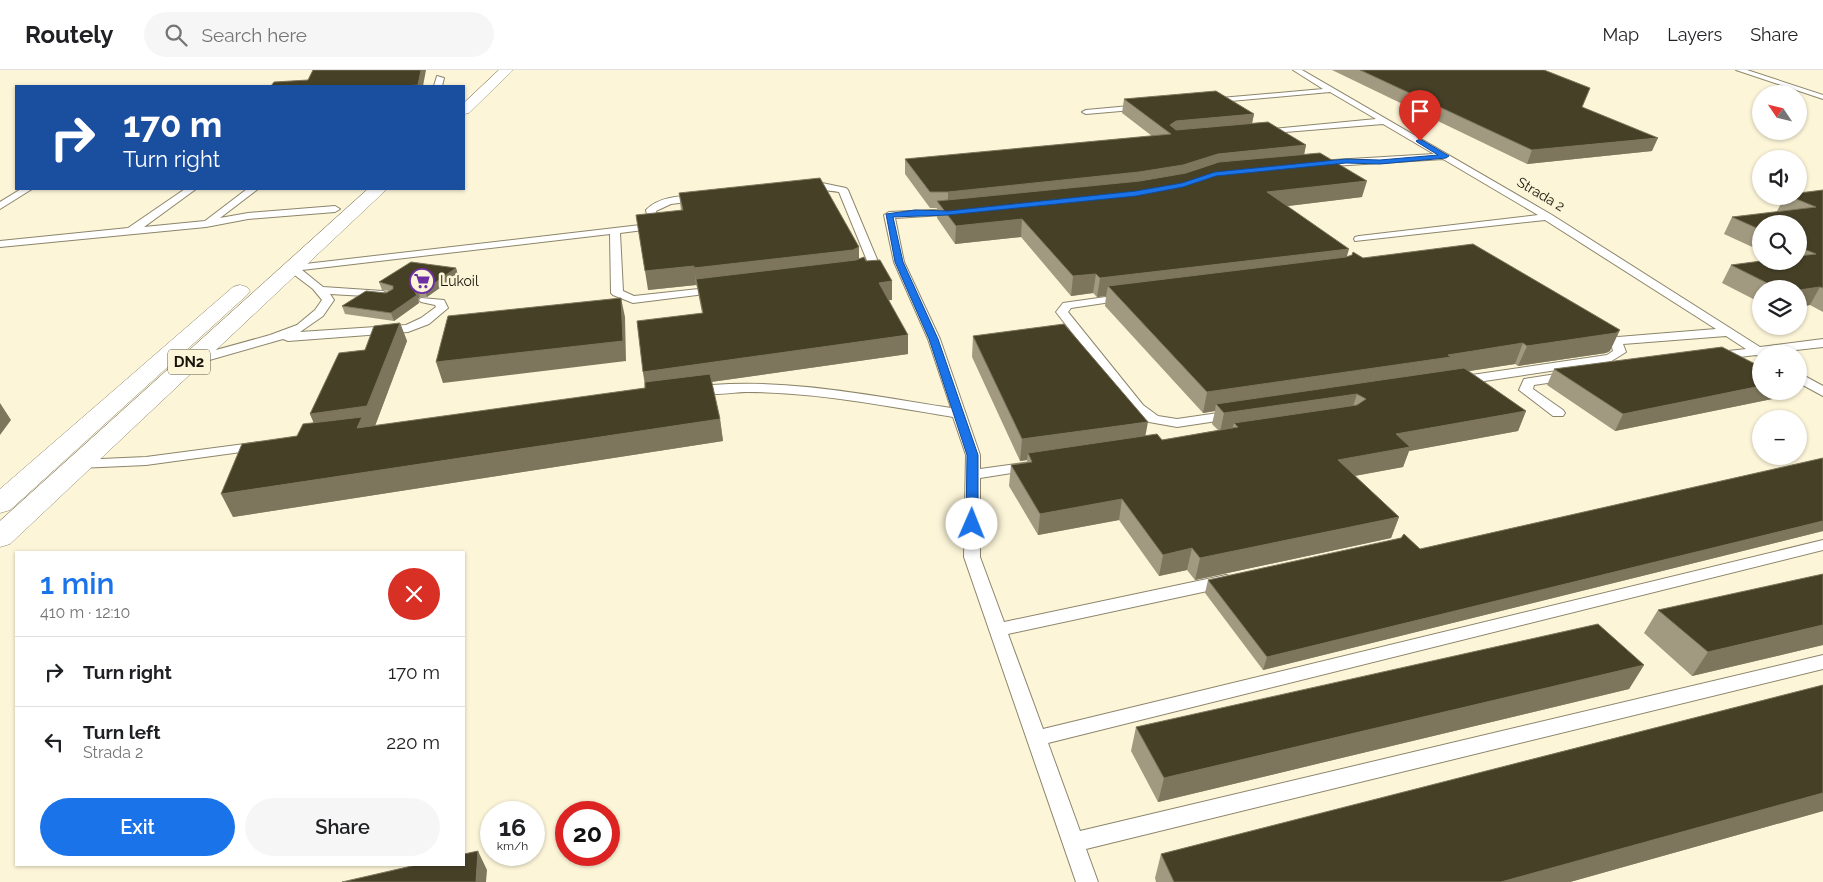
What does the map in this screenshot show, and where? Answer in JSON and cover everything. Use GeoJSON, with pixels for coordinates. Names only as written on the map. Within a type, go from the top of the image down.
{"type":"FeatureCollection","features":[{"type":"Feature","properties":{"kind":"highway"},"geometry":{"type":"LineString","coordinates":[[465,94],[492,70]]}},
{"type":"Feature","properties":{"kind":"highway"},"geometry":{"type":"LineString","coordinates":[[465,109],[507,70]]}},
{"type":"Feature","properties":{"kind":"highway","name":"DN2"},"geometry":{"type":"LineString","coordinates":[[0,504],[135,382],[357,190]]}},
{"type":"Feature","properties":{"kind":"highway","name":"DN2"},"geometry":{"type":"LineString","coordinates":[[0,537],[377,190]]}},
{"type":"Feature","properties":{"kind":"lane","name":"Strada 2"},"geometry":{"type":"LineString","coordinates":[[1297,70],[1548,217],[1752,347]]}},
{"type":"Feature","properties":{"kind":"lane"},"geometry":{"type":"LineString","coordinates":[[1740,70],[1823,97]]}},
{"type":"Feature","properties":{"kind":"lane"},"geometry":{"type":"LineString","coordinates":[[1204,101],[1332,90]]}},
{"type":"Feature","properties":{"kind":"lane"},"geometry":{"type":"LineString","coordinates":[[1086,112],[1145,106]]}},
{"type":"Feature","properties":{"kind":"lane"},"geometry":{"type":"LineString","coordinates":[[1251,133],[1386,121]]}},
{"type":"Feature","properties":{"kind":"lane"},"geometry":{"type":"LineString","coordinates":[[1309,165],[1446,156]]}},
{"type":"Feature","properties":{"kind":"lane"},"geometry":{"type":"LineString","coordinates":[[793,189],[822,186],[843,190],[874,264],[867,269],[847,274]]}},
{"type":"Feature","properties":{"kind":"lane"},"geometry":{"type":"LineString","coordinates":[[0,206],[25,190]]}},
{"type":"Feature","properties":{"kind":"lane"},"geometry":{"type":"LineString","coordinates":[[129,233],[190,190]]}},
{"type":"Feature","properties":{"kind":"lane"},"geometry":{"type":"LineString","coordinates":[[206,224],[252,190]]}},
{"type":"Feature","properties":{"kind":"lane"},"geometry":{"type":"LineString","coordinates":[[292,268],[654,226],[651,210],[669,200],[707,197]]}},
{"type":"Feature","properties":{"kind":"lane"},"geometry":{"type":"LineString","coordinates":[[0,244],[129,233],[206,224],[258,215],[335,209]]}},
{"type":"Feature","properties":{"kind":"lane"},"geometry":{"type":"LineString","coordinates":[[968,211],[889,215],[899,262],[934,339],[973,455],[972,557],[1087,882]]}},
{"type":"Feature","properties":{"kind":"lane"},"geometry":{"type":"LineString","coordinates":[[1359,239],[1548,217]]}},
{"type":"Feature","properties":{"kind":"lane"},"geometry":{"type":"LineString","coordinates":[[615,230],[617,293],[623,297],[633,300],[730,288]]}},
{"type":"Feature","properties":{"kind":"lane"},"geometry":{"type":"LineString","coordinates":[[190,361],[274,338],[301,328],[319,313],[328,300],[322,290],[292,268]]}},
{"type":"Feature","properties":{"kind":"lane"},"geometry":{"type":"LineString","coordinates":[[322,290],[389,295]]}},
{"type":"Feature","properties":{"kind":"lane"},"geometry":{"type":"LineString","coordinates":[[1139,295],[1067,305],[1062,312],[1138,408],[1154,419],[1177,423],[1246,413]]}},
{"type":"Feature","properties":{"kind":"lane"},"geometry":{"type":"LineString","coordinates":[[274,338],[408,328],[425,321],[442,308],[440,302],[424,300]]}},
{"type":"Feature","properties":{"kind":"lane"},"geometry":{"type":"LineString","coordinates":[[1443,384],[1610,358],[1620,352],[1616,341],[1599,330]]}},
{"type":"Feature","properties":{"kind":"lane"},"geometry":{"type":"LineString","coordinates":[[1616,341],[1729,332]]}},
{"type":"Feature","properties":{"kind":"lane"},"geometry":{"type":"LineString","coordinates":[[1807,345],[1823,343]]}},
{"type":"Feature","properties":{"kind":"lane"},"geometry":{"type":"LineString","coordinates":[[1700,358],[1752,353]]}},
{"type":"Feature","properties":{"kind":"lane"},"geometry":{"type":"LineString","coordinates":[[1558,413],[1526,390],[1529,382],[1614,370]]}},
{"type":"Feature","properties":{"kind":"lane"},"geometry":{"type":"LineString","coordinates":[[1807,382],[1823,392]]}},
{"type":"Feature","properties":{"kind":"lane"},"geometry":{"type":"LineString","coordinates":[[682,392],[758,387],[800,390],[959,414]]}},
{"type":"Feature","properties":{"kind":"lane"},"geometry":{"type":"LineString","coordinates":[[79,464],[146,461],[272,444]]}},
{"type":"Feature","properties":{"kind":"lane"},"geometry":{"type":"LineString","coordinates":[[973,475],[1041,465]]}},
{"type":"Feature","properties":{"kind":"lane"},"geometry":{"type":"LineString","coordinates":[[1037,738],[1823,545]]}},
{"type":"Feature","properties":{"kind":"lane"},"geometry":{"type":"LineString","coordinates":[[998,630],[1246,577]]}},
{"type":"Feature","properties":{"kind":"lane"},"geometry":{"type":"LineString","coordinates":[[1073,842],[1823,662]]}},
{"type":"Feature","properties":{"kind":"building"},"geometry":{"type":"Polygon","coordinates":[[[313,70],[421,70],[418,85],[272,85],[274,82],[308,80],[313,70]]]}},
{"type":"Feature","properties":{"kind":"building"},"geometry":{"type":"Polygon","coordinates":[[[1360,70],[1544,70],[1590,88],[1582,107],[1658,138],[1532,150],[1360,70]]]}},
{"type":"Feature","properties":{"kind":"building"},"geometry":{"type":"Polygon","coordinates":[[[1216,91],[1254,114],[1176,121],[1170,125],[1176,130],[1268,122],[1306,145],[1218,154],[1183,165],[1139,172],[948,192],[930,192],[905,159],[1171,134],[1124,99],[1216,91]]]}},
{"type":"Feature","properties":{"kind":"building"},"geometry":{"type":"Polygon","coordinates":[[[1320,153],[1367,181],[1267,192],[1349,249],[1100,278],[1096,274],[1073,276],[1022,219],[956,226],[937,201],[1140,181],[1186,173],[1219,162],[1320,153]]]}},
{"type":"Feature","properties":{"kind":"building"},"geometry":{"type":"Polygon","coordinates":[[[820,178],[859,247],[853,250],[694,268],[694,266],[645,271],[636,215],[683,210],[679,193],[820,178]]]}},
{"type":"Feature","properties":{"kind":"building"},"geometry":{"type":"Polygon","coordinates":[[[1823,190],[1823,288],[1807,289],[1807,280],[1761,280],[1731,265],[1752,262],[1752,270],[1807,270],[1807,255],[1816,254],[1807,250],[1807,215],[1752,215],[1752,226],[1732,217],[1816,207],[1807,203],[1807,192],[1823,190]]]}},
{"type":"Feature","properties":{"kind":"building"},"geometry":{"type":"Polygon","coordinates":[[[1473,244],[1620,330],[1616,333],[1527,346],[1523,343],[1448,355],[1451,357],[1207,392],[1108,286],[1346,257],[1352,255],[1353,252],[1363,258],[1473,244]]]}},
{"type":"Feature","properties":{"kind":"building"},"geometry":{"type":"Polygon","coordinates":[[[864,257],[866,261],[880,260],[892,281],[879,283],[908,335],[643,372],[637,321],[703,313],[696,279],[856,260],[864,257]]]}},
{"type":"Feature","properties":{"kind":"building"},"geometry":{"type":"Polygon","coordinates":[[[411,262],[456,268],[425,290],[417,289],[415,293],[417,295],[391,313],[342,306],[366,291],[386,293],[393,289],[393,286],[379,282],[411,262]]]}},
{"type":"Feature","properties":{"kind":"building"},"geometry":{"type":"Polygon","coordinates":[[[621,298],[623,341],[436,362],[448,316],[621,298]]]}},
{"type":"Feature","properties":{"kind":"building"},"geometry":{"type":"Polygon","coordinates":[[[400,323],[367,406],[310,414],[339,353],[365,350],[374,326],[400,323]]]}},
{"type":"Feature","properties":{"kind":"building"},"geometry":{"type":"Polygon","coordinates":[[[1064,324],[1148,422],[1022,439],[973,336],[1064,324]]]}},
{"type":"Feature","properties":{"kind":"building"},"geometry":{"type":"Polygon","coordinates":[[[1722,347],[1752,362],[1752,388],[1623,414],[1554,369],[1722,347]]]}},
{"type":"Feature","properties":{"kind":"building"},"geometry":{"type":"Polygon","coordinates":[[[1464,368],[1526,411],[1396,434],[1410,447],[1338,460],[1399,517],[1200,558],[1192,548],[1163,555],[1122,499],[1040,514],[1011,465],[1032,462],[1028,453],[1157,434],[1162,440],[1238,427],[1234,423],[1357,405],[1366,399],[1357,394],[1224,413],[1216,404],[1464,368]]]}},
{"type":"Feature","properties":{"kind":"building"},"geometry":{"type":"Polygon","coordinates":[[[710,374],[720,419],[221,494],[242,444],[297,436],[303,424],[362,417],[357,428],[645,388],[645,382],[710,374]]]}},
{"type":"Feature","properties":{"kind":"building"},"geometry":{"type":"Polygon","coordinates":[[[1823,458],[1823,521],[1267,657],[1208,580],[1401,538],[1404,534],[1420,549],[1792,465],[1807,465],[1807,462],[1823,458]]]}},
{"type":"Feature","properties":{"kind":"building"},"geometry":{"type":"Polygon","coordinates":[[[1823,574],[1823,625],[1708,652],[1658,610],[1823,574]]]}},
{"type":"Feature","properties":{"kind":"building"},"geometry":{"type":"Polygon","coordinates":[[[1598,624],[1644,665],[1164,778],[1136,727],[1598,624]]]}},
{"type":"Feature","properties":{"kind":"building"},"geometry":{"type":"Polygon","coordinates":[[[1823,685],[1823,793],[1501,882],[1174,882],[1161,854],[1823,685]]]}},
{"type":"Feature","properties":{"kind":"building"},"geometry":{"type":"Polygon","coordinates":[[[478,851],[476,882],[342,882],[412,866],[465,866],[465,854],[478,851]]]}},
{"type":"Feature","properties":{"kind":"place","name":"Lukoil"},"geometry":{"type":"Point","coordinates":[422,281]}},
{"type":"Feature","properties":{"kind":"route"},"geometry":{"type":"LineString","coordinates":[[972,524],[973,455],[934,339],[899,262],[889,215],[948,213],[1136,194],[1183,185],[1215,174],[1346,161],[1380,162],[1446,156],[1420,141]]}}]}
